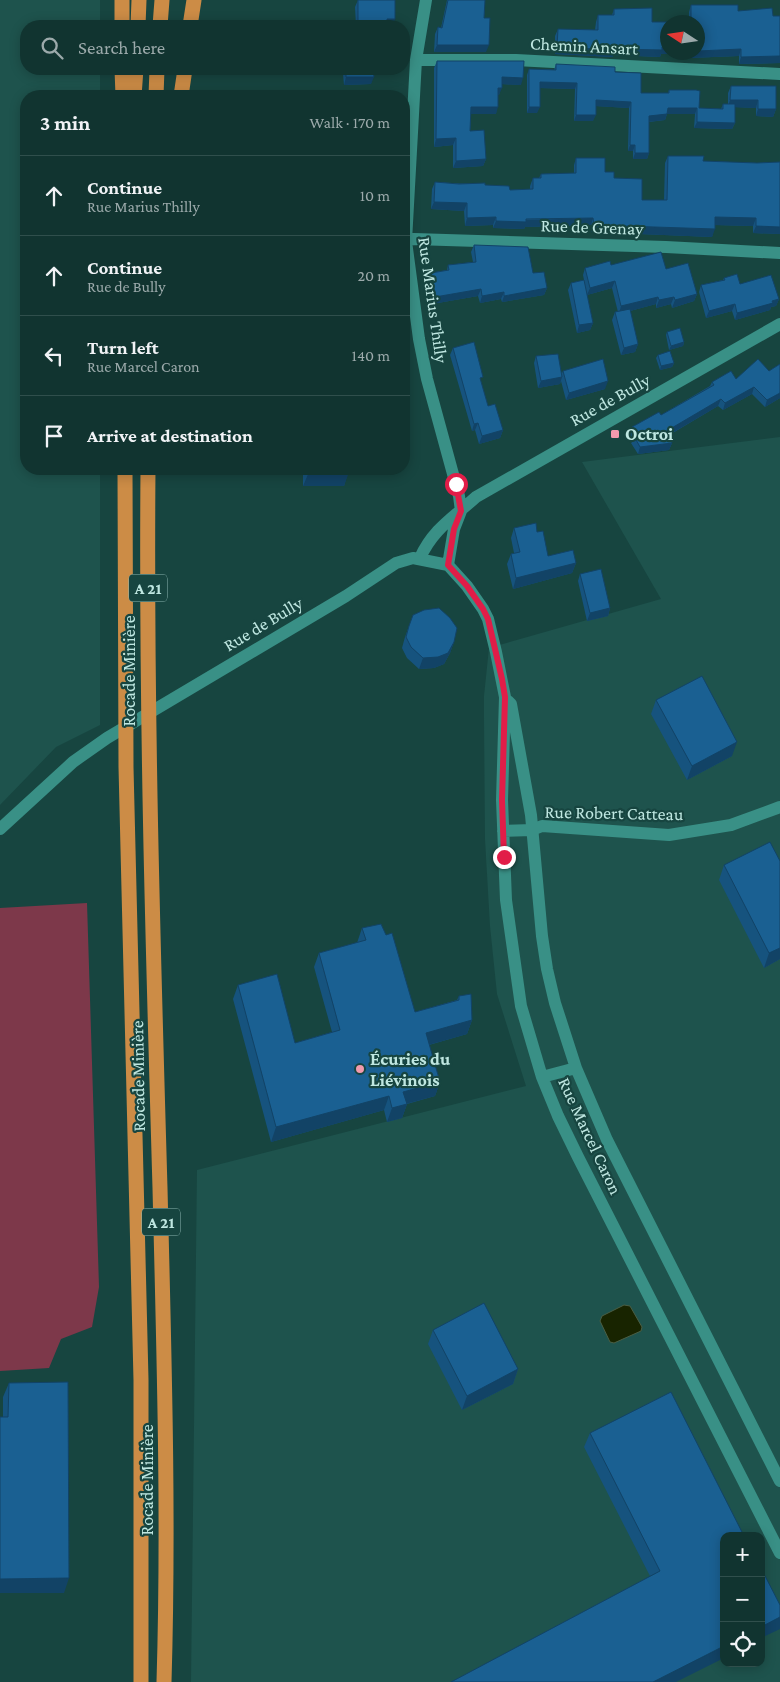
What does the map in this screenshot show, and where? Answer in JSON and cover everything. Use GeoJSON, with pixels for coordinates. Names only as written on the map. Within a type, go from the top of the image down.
{"type":"FeatureCollection","features":[{"type":"Feature","properties":{"kind":"highway"},"geometry":{"type":"LineString","coordinates":[[122,0],[122,20]]}},
{"type":"Feature","properties":{"kind":"highway"},"geometry":{"type":"LineString","coordinates":[[138,20],[139,0]]}},
{"type":"Feature","properties":{"kind":"highway"},"geometry":{"type":"LineString","coordinates":[[160,20],[162,0]]}},
{"type":"Feature","properties":{"kind":"highway"},"geometry":{"type":"LineString","coordinates":[[191,20],[194,0]]}},
{"type":"Feature","properties":{"kind":"highway"},"geometry":{"type":"LineString","coordinates":[[122,75],[123,90]]}},
{"type":"Feature","properties":{"kind":"highway"},"geometry":{"type":"LineString","coordinates":[[134,90],[136,75]]}},
{"type":"Feature","properties":{"kind":"highway"},"geometry":{"type":"LineString","coordinates":[[156,90],[157,75]]}},
{"type":"Feature","properties":{"kind":"highway"},"geometry":{"type":"LineString","coordinates":[[182,90],[184,75]]}},
{"type":"Feature","properties":{"kind":"highway","name":"Rocade Minière"},"geometry":{"type":"LineString","coordinates":[[124,475],[126,767],[141,1380],[141,1682]]}},
{"type":"Feature","properties":{"kind":"highway","name":"Rocade Minière"},"geometry":{"type":"LineString","coordinates":[[148,475],[149,763],[165,1383],[164,1682]]}},
{"type":"Feature","properties":{"kind":"street","name":"Rue Marius Thilly"},"geometry":{"type":"LineString","coordinates":[[410,159],[416,60],[426,0]]}},
{"type":"Feature","properties":{"kind":"street","name":"Chemin Ansart"},"geometry":{"type":"LineString","coordinates":[[416,60],[516,60],[780,74]]}},
{"type":"Feature","properties":{"kind":"street","name":"Rue de Grenay"},"geometry":{"type":"LineString","coordinates":[[410,240],[647,246],[780,253]]}},
{"type":"Feature","properties":{"kind":"street","name":"Rue Marius Thilly"},"geometry":{"type":"LineString","coordinates":[[410,276],[425,371],[441,435],[456,484],[461,511]]}},
{"type":"Feature","properties":{"kind":"street","name":"Rue de Bully"},"geometry":{"type":"LineString","coordinates":[[0,829],[73,762],[107,738],[346,596],[396,563],[420,558],[426,544],[442,525],[476,497],[780,324]]}},
{"type":"Feature","properties":{"kind":"street"},"geometry":{"type":"LineString","coordinates":[[420,558],[448,565],[454,529],[461,511]]}},
{"type":"Feature","properties":{"kind":"street","name":"Rue Marcel Caron"},"geometry":{"type":"LineString","coordinates":[[448,565],[475,595],[488,619],[505,697],[503,832],[506,900],[521,1006],[542,1077],[578,1157],[780,1553]]}},
{"type":"Feature","properties":{"kind":"street","name":"Rue Marcel Caron"},"geometry":{"type":"LineString","coordinates":[[505,697],[511,704],[526,785],[547,969],[555,1003],[576,1068],[607,1140],[780,1481]]}},
{"type":"Feature","properties":{"kind":"street","name":"Rue Robert Catteau"},"geometry":{"type":"LineString","coordinates":[[503,832],[532,830],[542,826],[669,835],[730,825],[780,807]]}},
{"type":"Feature","properties":{"kind":"street"},"geometry":{"type":"LineString","coordinates":[[542,1077],[576,1068]]}},
{"type":"Feature","properties":{"kind":"shaded area"},"geometry":{"type":"Polygon","coordinates":[[[0,0],[100,0],[100,20],[20,20],[20,75],[100,75],[100,90],[20,90],[20,475],[100,475],[100,725],[56,747],[0,805],[0,0]]]}},
{"type":"Feature","properties":{"kind":"shaded area"},"geometry":{"type":"Polygon","coordinates":[[[780,437],[780,1682],[191,1682],[197,1170],[526,1086],[497,994],[490,926],[485,839],[484,718],[484,696],[489,648],[661,599],[582,462],[780,437]]]}},
{"type":"Feature","properties":{"kind":"shaded area"},"geometry":{"type":"Polygon","coordinates":[[[87,903],[99,1287],[92,1327],[61,1339],[49,1368],[0,1371],[0,908],[87,903]]]}},
{"type":"Feature","properties":{"kind":"shaded area"},"geometry":{"type":"Polygon","coordinates":[[[624,1305],[630,1306],[642,1327],[641,1331],[614,1343],[610,1342],[600,1321],[602,1316],[624,1305]]]}},
{"type":"Feature","properties":{"kind":"building"},"geometry":{"type":"Polygon","coordinates":[[[358,0],[395,0],[395,19],[358,20],[358,0]]]}},
{"type":"Feature","properties":{"kind":"building"},"geometry":{"type":"Polygon","coordinates":[[[448,0],[485,0],[484,18],[490,18],[489,45],[437,45],[438,27],[442,28],[448,0]]]}},
{"type":"Feature","properties":{"kind":"building"},"geometry":{"type":"Polygon","coordinates":[[[691,5],[738,5],[738,11],[772,8],[773,16],[780,16],[780,56],[741,57],[741,49],[705,51],[705,15],[691,15],[691,5]]]}},
{"type":"Feature","properties":{"kind":"building"},"geometry":{"type":"Polygon","coordinates":[[[652,8],[652,22],[660,22],[660,50],[557,47],[558,29],[598,30],[598,15],[614,15],[614,9],[652,8]]]}},
{"type":"Feature","properties":{"kind":"building"},"geometry":{"type":"Polygon","coordinates":[[[437,61],[524,61],[523,78],[502,77],[502,88],[498,88],[498,107],[471,107],[470,131],[484,130],[486,159],[456,161],[456,138],[436,139],[437,61]]]}},
{"type":"Feature","properties":{"kind":"building"},"geometry":{"type":"Polygon","coordinates":[[[556,64],[615,67],[615,72],[641,73],[641,93],[669,93],[669,90],[700,91],[699,108],[723,109],[723,104],[735,104],[735,123],[697,122],[697,108],[668,108],[667,114],[649,116],[649,153],[635,153],[635,145],[630,145],[631,102],[596,100],[596,115],[576,115],[577,83],[540,82],[540,107],[529,107],[529,69],[556,70],[556,64]]]}},
{"type":"Feature","properties":{"kind":"building"},"geometry":{"type":"Polygon","coordinates":[[[346,75],[374,75],[374,77],[346,77],[346,75]]]}},
{"type":"Feature","properties":{"kind":"building"},"geometry":{"type":"Polygon","coordinates":[[[731,86],[776,86],[776,109],[758,109],[758,100],[730,100],[731,86]]]}},
{"type":"Feature","properties":{"kind":"building"},"geometry":{"type":"Polygon","coordinates":[[[668,156],[704,156],[703,161],[780,162],[780,227],[756,226],[756,218],[715,217],[715,229],[594,225],[593,218],[526,219],[526,222],[496,221],[496,217],[467,218],[467,203],[434,202],[435,182],[459,184],[485,183],[485,185],[509,186],[510,190],[533,189],[533,178],[541,178],[541,174],[576,173],[576,158],[605,158],[605,172],[614,172],[614,178],[642,179],[642,200],[667,200],[668,156]]]}},
{"type":"Feature","properties":{"kind":"building"},"geometry":{"type":"Polygon","coordinates":[[[474,245],[528,247],[533,273],[544,272],[547,288],[504,296],[504,292],[482,296],[481,289],[435,297],[431,273],[449,270],[448,265],[476,262],[474,245]]]}},
{"type":"Feature","properties":{"kind":"building"},"geometry":{"type":"Polygon","coordinates":[[[661,252],[666,269],[688,263],[697,294],[675,300],[674,297],[659,300],[658,297],[621,306],[615,281],[590,288],[585,268],[610,261],[611,265],[661,252]]]}},
{"type":"Feature","properties":{"kind":"building"},"geometry":{"type":"Polygon","coordinates":[[[737,274],[740,284],[771,275],[779,299],[772,301],[773,303],[737,313],[735,304],[709,311],[701,285],[725,280],[724,278],[737,274]]]}},
{"type":"Feature","properties":{"kind":"building"},"geometry":{"type":"Polygon","coordinates":[[[584,280],[593,323],[579,325],[571,283],[584,280]]]}},
{"type":"Feature","properties":{"kind":"building"},"geometry":{"type":"Polygon","coordinates":[[[630,309],[638,344],[624,348],[615,312],[630,309]]]}},
{"type":"Feature","properties":{"kind":"building"},"geometry":{"type":"Polygon","coordinates":[[[680,328],[684,342],[671,346],[667,332],[680,328]]]}},
{"type":"Feature","properties":{"kind":"building"},"geometry":{"type":"Polygon","coordinates":[[[474,342],[483,377],[480,378],[488,406],[495,404],[503,430],[482,436],[478,423],[474,424],[453,348],[474,342]]]}},
{"type":"Feature","properties":{"kind":"building"},"geometry":{"type":"Polygon","coordinates":[[[670,351],[674,363],[661,366],[658,355],[670,351]]]}},
{"type":"Feature","properties":{"kind":"building"},"geometry":{"type":"Polygon","coordinates":[[[558,354],[562,377],[541,381],[536,356],[558,354]]]}},
{"type":"Feature","properties":{"kind":"building"},"geometry":{"type":"Polygon","coordinates":[[[603,359],[608,381],[569,393],[563,371],[603,359]]]}},
{"type":"Feature","properties":{"kind":"building"},"geometry":{"type":"Polygon","coordinates":[[[758,359],[769,371],[780,364],[780,393],[767,400],[754,387],[725,403],[721,399],[670,429],[672,443],[640,447],[632,427],[659,412],[661,415],[714,385],[712,382],[731,371],[736,379],[758,359]]]}},
{"type":"Feature","properties":{"kind":"building"},"geometry":{"type":"Polygon","coordinates":[[[536,523],[537,532],[543,531],[548,556],[573,550],[576,563],[516,578],[511,554],[520,552],[514,528],[536,523]]]}},
{"type":"Feature","properties":{"kind":"building"},"geometry":{"type":"Polygon","coordinates":[[[601,569],[610,608],[590,613],[580,574],[601,569]]]}},
{"type":"Feature","properties":{"kind":"building"},"geometry":{"type":"Polygon","coordinates":[[[439,608],[457,628],[454,642],[448,653],[438,657],[423,658],[411,647],[406,637],[409,626],[413,615],[424,610],[439,608]]]}},
{"type":"Feature","properties":{"kind":"building"},"geometry":{"type":"Polygon","coordinates":[[[702,676],[737,742],[692,766],[656,700],[702,676]]]}},
{"type":"Feature","properties":{"kind":"building"},"geometry":{"type":"Polygon","coordinates":[[[770,842],[780,861],[780,948],[769,953],[724,865],[770,842]]]}},
{"type":"Feature","properties":{"kind":"building"},"geometry":{"type":"Polygon","coordinates":[[[381,924],[386,935],[392,933],[415,1012],[459,1000],[459,996],[471,994],[472,1020],[426,1033],[440,1082],[403,1092],[407,1104],[392,1108],[389,1096],[276,1127],[238,985],[277,974],[295,1043],[340,1030],[319,953],[366,940],[362,928],[381,924]]]}},
{"type":"Feature","properties":{"kind":"building"},"geometry":{"type":"Polygon","coordinates":[[[484,1303],[518,1369],[467,1396],[433,1330],[484,1303]]]}},
{"type":"Feature","properties":{"kind":"building"},"geometry":{"type":"Polygon","coordinates":[[[68,1382],[69,1578],[0,1579],[0,1417],[8,1417],[9,1383],[68,1382]]]}},
{"type":"Feature","properties":{"kind":"building"},"geometry":{"type":"Polygon","coordinates":[[[671,1392],[742,1532],[720,1532],[720,1648],[653,1682],[451,1682],[660,1571],[590,1433],[671,1392]]]}},
{"type":"Feature","properties":{"kind":"building"},"geometry":{"type":"Polygon","coordinates":[[[765,1576],[780,1605],[780,1617],[765,1625],[765,1576]]]}},
{"type":"Feature","properties":{"kind":"place","name":"Octroi"},"geometry":{"type":"Point","coordinates":[615,434]}},
{"type":"Feature","properties":{"kind":"place","name":"Écuries du Liévinois"},"geometry":{"type":"Point","coordinates":[360,1069]}},
{"type":"Feature","properties":{"kind":"route"},"geometry":{"type":"LineString","coordinates":[[456,484],[461,511],[454,529],[448,565],[475,595],[488,619],[505,697],[502,800],[504,857]]}}]}
